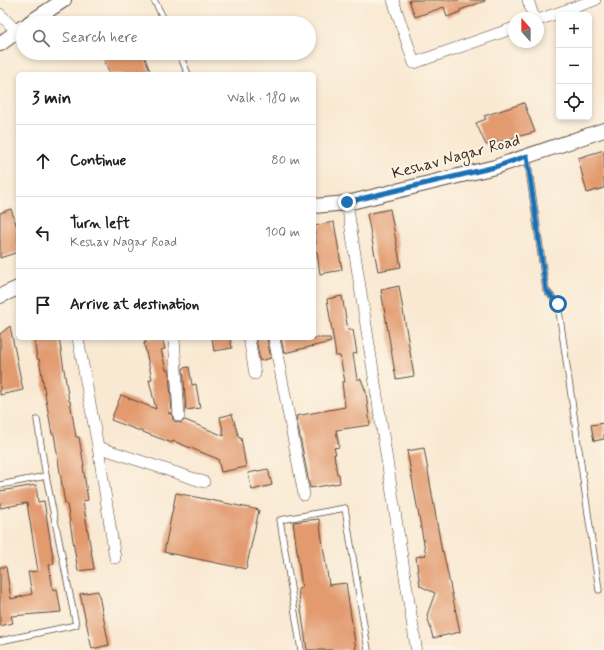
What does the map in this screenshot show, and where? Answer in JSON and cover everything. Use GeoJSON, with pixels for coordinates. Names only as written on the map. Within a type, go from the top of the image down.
{"type":"FeatureCollection","features":[{"type":"Feature","properties":{"kind":"street"},"geometry":{"type":"LineString","coordinates":[[40,16],[64,0]]}},
{"type":"Feature","properties":{"kind":"street"},"geometry":{"type":"LineString","coordinates":[[393,0],[414,63],[508,30]]}},
{"type":"Feature","properties":{"kind":"street"},"geometry":{"type":"LineString","coordinates":[[528,0],[532,12]]}},
{"type":"Feature","properties":{"kind":"street"},"geometry":{"type":"LineString","coordinates":[[544,18],[595,0]]}},
{"type":"Feature","properties":{"kind":"street"},"geometry":{"type":"LineString","coordinates":[[0,14],[16,26]]}},
{"type":"Feature","properties":{"kind":"street"},"geometry":{"type":"LineString","coordinates":[[0,44],[16,32]]}},
{"type":"Feature","properties":{"kind":"street","name":"Keshav Nagar Road"},"geometry":{"type":"LineString","coordinates":[[316,206],[347,202],[495,167],[604,130]]}},
{"type":"Feature","properties":{"kind":"street"},"geometry":{"type":"LineString","coordinates":[[347,202],[416,647]]}},
{"type":"Feature","properties":{"kind":"street"},"geometry":{"type":"LineString","coordinates":[[0,296],[16,289]]}},
{"type":"Feature","properties":{"kind":"street"},"geometry":{"type":"LineString","coordinates":[[78,340],[98,447],[115,558]]}},
{"type":"Feature","properties":{"kind":"street"},"geometry":{"type":"LineString","coordinates":[[174,340],[178,416]]}},
{"type":"Feature","properties":{"kind":"street"},"geometry":{"type":"LineString","coordinates":[[249,340],[255,374]]}},
{"type":"Feature","properties":{"kind":"street"},"geometry":{"type":"LineString","coordinates":[[274,340],[304,495]]}},
{"type":"Feature","properties":{"kind":"street"},"geometry":{"type":"LineString","coordinates":[[98,447],[204,482]]}},
{"type":"Feature","properties":{"kind":"lane"},"geometry":{"type":"LineString","coordinates":[[154,0],[162,16]]}},
{"type":"Feature","properties":{"kind":"lane"},"geometry":{"type":"LineString","coordinates":[[182,60],[187,72]]}},
{"type":"Feature","properties":{"kind":"lane"},"geometry":{"type":"LineString","coordinates":[[527,156],[546,290],[558,304],[599,590]]}},
{"type":"Feature","properties":{"kind":"lane"},"geometry":{"type":"LineString","coordinates":[[0,641],[76,625],[46,476],[37,420]]}},
{"type":"Feature","properties":{"kind":"lane"},"geometry":{"type":"LineString","coordinates":[[0,485],[46,476]]}},
{"type":"Feature","properties":{"kind":"lane"},"geometry":{"type":"LineString","coordinates":[[301,650],[280,520],[345,508],[368,650]]}},
{"type":"Feature","properties":{"kind":"building"},"geometry":{"type":"Polygon","coordinates":[[[409,0],[485,1],[460,10],[460,12],[447,17],[444,7],[415,17],[409,0]]]}},
{"type":"Feature","properties":{"kind":"building"},"geometry":{"type":"Polygon","coordinates":[[[104,60],[146,60],[150,72],[109,72],[104,60]]]}},
{"type":"Feature","properties":{"kind":"building"},"geometry":{"type":"Polygon","coordinates":[[[524,103],[535,132],[486,145],[476,123],[486,119],[484,116],[524,103]]]}},
{"type":"Feature","properties":{"kind":"building"},"geometry":{"type":"Polygon","coordinates":[[[604,150],[604,188],[587,193],[578,158],[604,150]]]}},
{"type":"Feature","properties":{"kind":"building"},"geometry":{"type":"Polygon","coordinates":[[[11,209],[16,224],[16,253],[0,258],[0,213],[11,209]]]}},
{"type":"Feature","properties":{"kind":"building"},"geometry":{"type":"Polygon","coordinates":[[[390,209],[401,267],[378,271],[367,214],[390,209]]]}},
{"type":"Feature","properties":{"kind":"building"},"geometry":{"type":"Polygon","coordinates":[[[334,222],[342,270],[320,274],[316,252],[316,226],[334,222]]]}},
{"type":"Feature","properties":{"kind":"building"},"geometry":{"type":"Polygon","coordinates":[[[399,286],[414,376],[396,379],[381,290],[399,286]]]}},
{"type":"Feature","properties":{"kind":"building"},"geometry":{"type":"Polygon","coordinates":[[[342,296],[348,330],[353,330],[357,353],[353,354],[357,379],[361,379],[366,392],[370,425],[336,430],[339,447],[334,448],[336,454],[334,454],[340,483],[310,488],[296,416],[345,407],[342,382],[345,382],[340,356],[336,356],[327,299],[342,296]]]}},
{"type":"Feature","properties":{"kind":"building"},"geometry":{"type":"Polygon","coordinates":[[[10,326],[23,390],[0,395],[0,334],[10,326]]]}},
{"type":"Feature","properties":{"kind":"building"},"geometry":{"type":"Polygon","coordinates":[[[316,338],[330,338],[331,342],[284,353],[281,340],[316,340],[316,338]]]}},
{"type":"Feature","properties":{"kind":"building"},"geometry":{"type":"Polygon","coordinates":[[[34,340],[59,340],[76,437],[79,437],[84,466],[88,500],[83,501],[94,569],[78,571],[67,504],[65,504],[54,434],[52,434],[39,359],[37,359],[34,340]]]}},
{"type":"Feature","properties":{"kind":"building"},"geometry":{"type":"Polygon","coordinates":[[[145,340],[163,340],[165,349],[161,350],[166,370],[169,370],[172,413],[168,413],[172,415],[173,420],[180,423],[185,420],[224,436],[220,417],[232,414],[239,438],[241,438],[246,467],[221,472],[218,459],[173,441],[172,443],[111,420],[121,395],[156,409],[149,380],[152,379],[144,343],[146,343],[145,340]]]}},
{"type":"Feature","properties":{"kind":"building"},"geometry":{"type":"Polygon","coordinates":[[[212,340],[230,340],[232,348],[214,351],[212,340]]]}},
{"type":"Feature","properties":{"kind":"building"},"geometry":{"type":"Polygon","coordinates":[[[256,340],[267,340],[271,358],[260,361],[256,340]]]}},
{"type":"Feature","properties":{"kind":"building"},"geometry":{"type":"Polygon","coordinates":[[[189,367],[192,385],[196,384],[200,408],[186,410],[183,368],[189,367]]]}},
{"type":"Feature","properties":{"kind":"building"},"geometry":{"type":"Polygon","coordinates":[[[604,423],[604,439],[594,441],[591,425],[604,423]]]}},
{"type":"Feature","properties":{"kind":"building"},"geometry":{"type":"Polygon","coordinates":[[[424,448],[442,552],[443,551],[460,632],[433,638],[427,615],[435,593],[420,586],[416,557],[426,555],[407,451],[424,448]]]}},
{"type":"Feature","properties":{"kind":"building"},"geometry":{"type":"Polygon","coordinates":[[[268,469],[272,485],[252,490],[248,473],[268,469]]]}},
{"type":"Feature","properties":{"kind":"building"},"geometry":{"type":"Polygon","coordinates":[[[36,485],[38,502],[44,501],[54,564],[49,565],[53,590],[57,589],[61,612],[11,616],[13,623],[0,626],[0,567],[6,567],[11,599],[32,594],[28,572],[38,571],[27,503],[0,508],[0,491],[36,485]]]}},
{"type":"Feature","properties":{"kind":"building"},"geometry":{"type":"Polygon","coordinates":[[[176,493],[259,510],[246,569],[164,552],[176,493]]]}},
{"type":"Feature","properties":{"kind":"building"},"geometry":{"type":"Polygon","coordinates":[[[319,519],[329,585],[346,583],[356,650],[307,650],[298,589],[302,588],[293,522],[319,519]]]}},
{"type":"Feature","properties":{"kind":"building"},"geometry":{"type":"Polygon","coordinates":[[[98,591],[109,645],[92,649],[80,594],[98,591]]]}},
{"type":"Feature","properties":{"kind":"route"},"geometry":{"type":"LineString","coordinates":[[347,202],[495,167],[527,156],[546,290],[558,304]]}}]}
